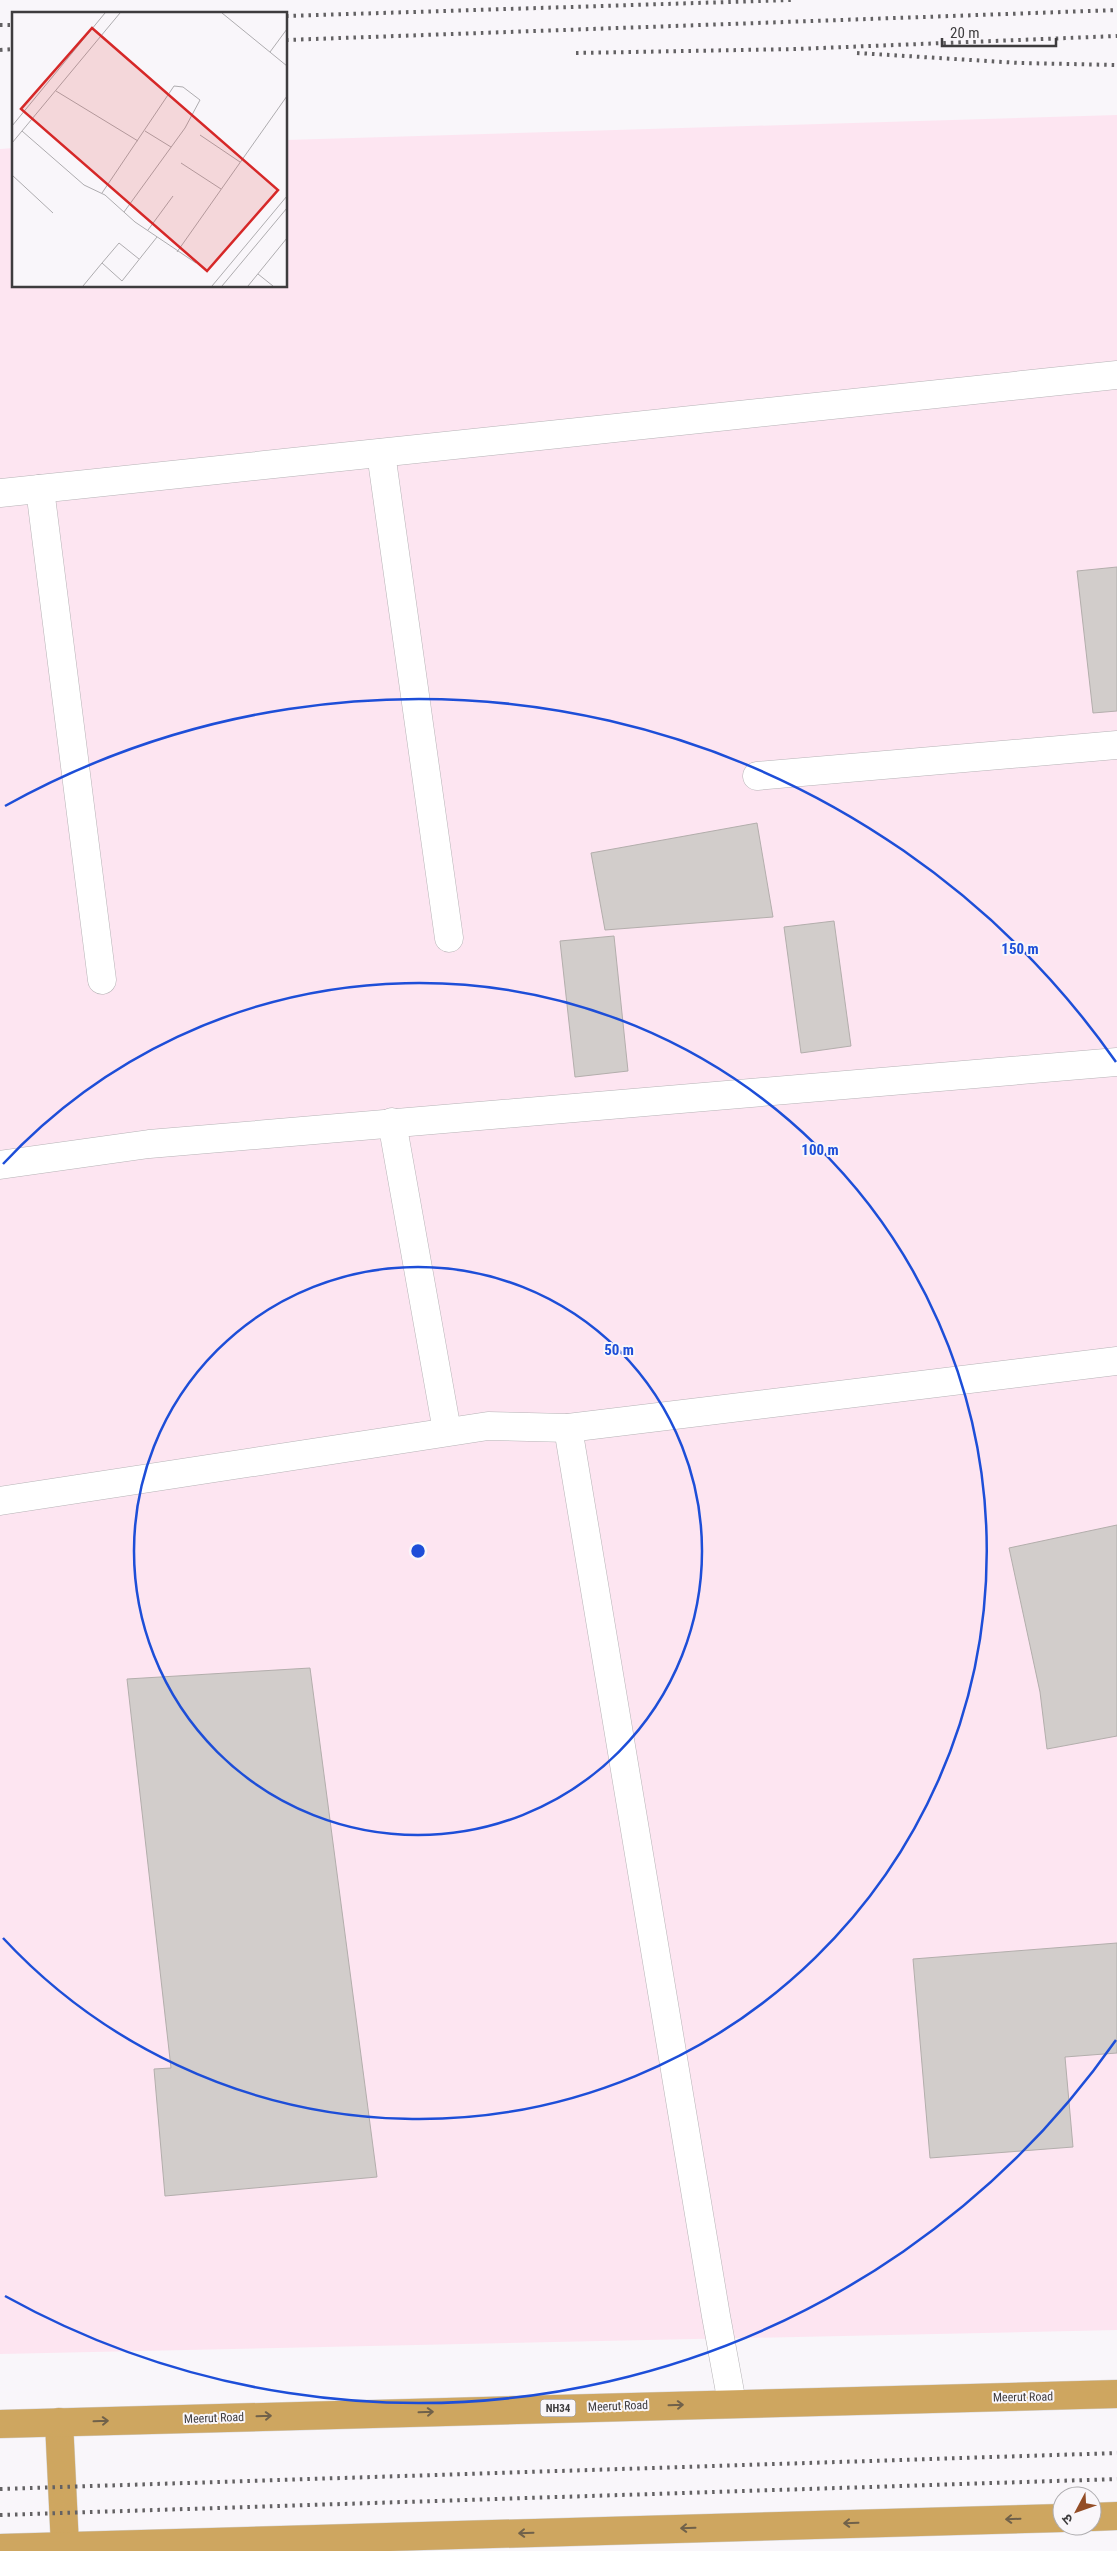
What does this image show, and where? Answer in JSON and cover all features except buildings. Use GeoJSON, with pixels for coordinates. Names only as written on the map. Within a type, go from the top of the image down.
{"type":"FeatureCollection","features":[{"type":"Feature","properties":{"kind":"highway","name":"Meerut Road"},"geometry":{"type":"LineString","coordinates":[[0,2424],[1117,2394]]}},
{"type":"Feature","properties":{"kind":"highway"},"geometry":{"type":"LineString","coordinates":[[59,2422],[65,2546]]}},
{"type":"Feature","properties":{"kind":"highway"},"geometry":{"type":"LineString","coordinates":[[1102,2517],[1117,2516]]}},
{"type":"Feature","properties":{"kind":"highway"},"geometry":{"type":"LineString","coordinates":[[0,2548],[1052,2518]]}},
{"type":"Feature","properties":{"kind":"street"},"geometry":{"type":"LineString","coordinates":[[0,493],[1117,375]]}},
{"type":"Feature","properties":{"kind":"street"},"geometry":{"type":"LineString","coordinates":[[380,453],[449,938]]}},
{"type":"Feature","properties":{"kind":"street"},"geometry":{"type":"LineString","coordinates":[[40,489],[102,980]]}},
{"type":"Feature","properties":{"kind":"street"},"geometry":{"type":"LineString","coordinates":[[757,776],[1117,744]]}},
{"type":"Feature","properties":{"kind":"street"},"geometry":{"type":"LineString","coordinates":[[0,1165],[149,1144],[1117,1062]]}},
{"type":"Feature","properties":{"kind":"street"},"geometry":{"type":"LineString","coordinates":[[392,1122],[448,1432]]}},
{"type":"Feature","properties":{"kind":"street"},"geometry":{"type":"LineString","coordinates":[[0,1501],[488,1426],[568,1428],[1117,1361]]}},
{"type":"Feature","properties":{"kind":"street"},"geometry":{"type":"LineString","coordinates":[[568,1428],[732,2403]]}},
{"type":"Feature","properties":{"kind":"shaded area"},"geometry":{"type":"Polygon","coordinates":[[[1117,115],[1117,2330],[0,2354],[0,149],[12,148],[12,288],[288,288],[288,140],[1117,115]]]}},
{"type":"Feature","properties":{"kind":"railway"},"geometry":{"type":"LineString","coordinates":[[288,16],[791,0]]}},
{"type":"Feature","properties":{"kind":"railway"},"geometry":{"type":"LineString","coordinates":[[288,40],[1117,10]]}},
{"type":"Feature","properties":{"kind":"railway"},"geometry":{"type":"LineString","coordinates":[[0,25],[12,25]]}},
{"type":"Feature","properties":{"kind":"railway"},"geometry":{"type":"LineString","coordinates":[[576,53],[796,49],[1117,36]]}},
{"type":"Feature","properties":{"kind":"railway"},"geometry":{"type":"LineString","coordinates":[[0,50],[12,49]]}},
{"type":"Feature","properties":{"kind":"railway"},"geometry":{"type":"LineString","coordinates":[[857,53],[1020,63],[1117,65]]}},
{"type":"Feature","properties":{"kind":"railway"},"geometry":{"type":"LineString","coordinates":[[0,2489],[1117,2453]]}},
{"type":"Feature","properties":{"kind":"railway"},"geometry":{"type":"LineString","coordinates":[[0,2515],[1117,2479]]}}]}
